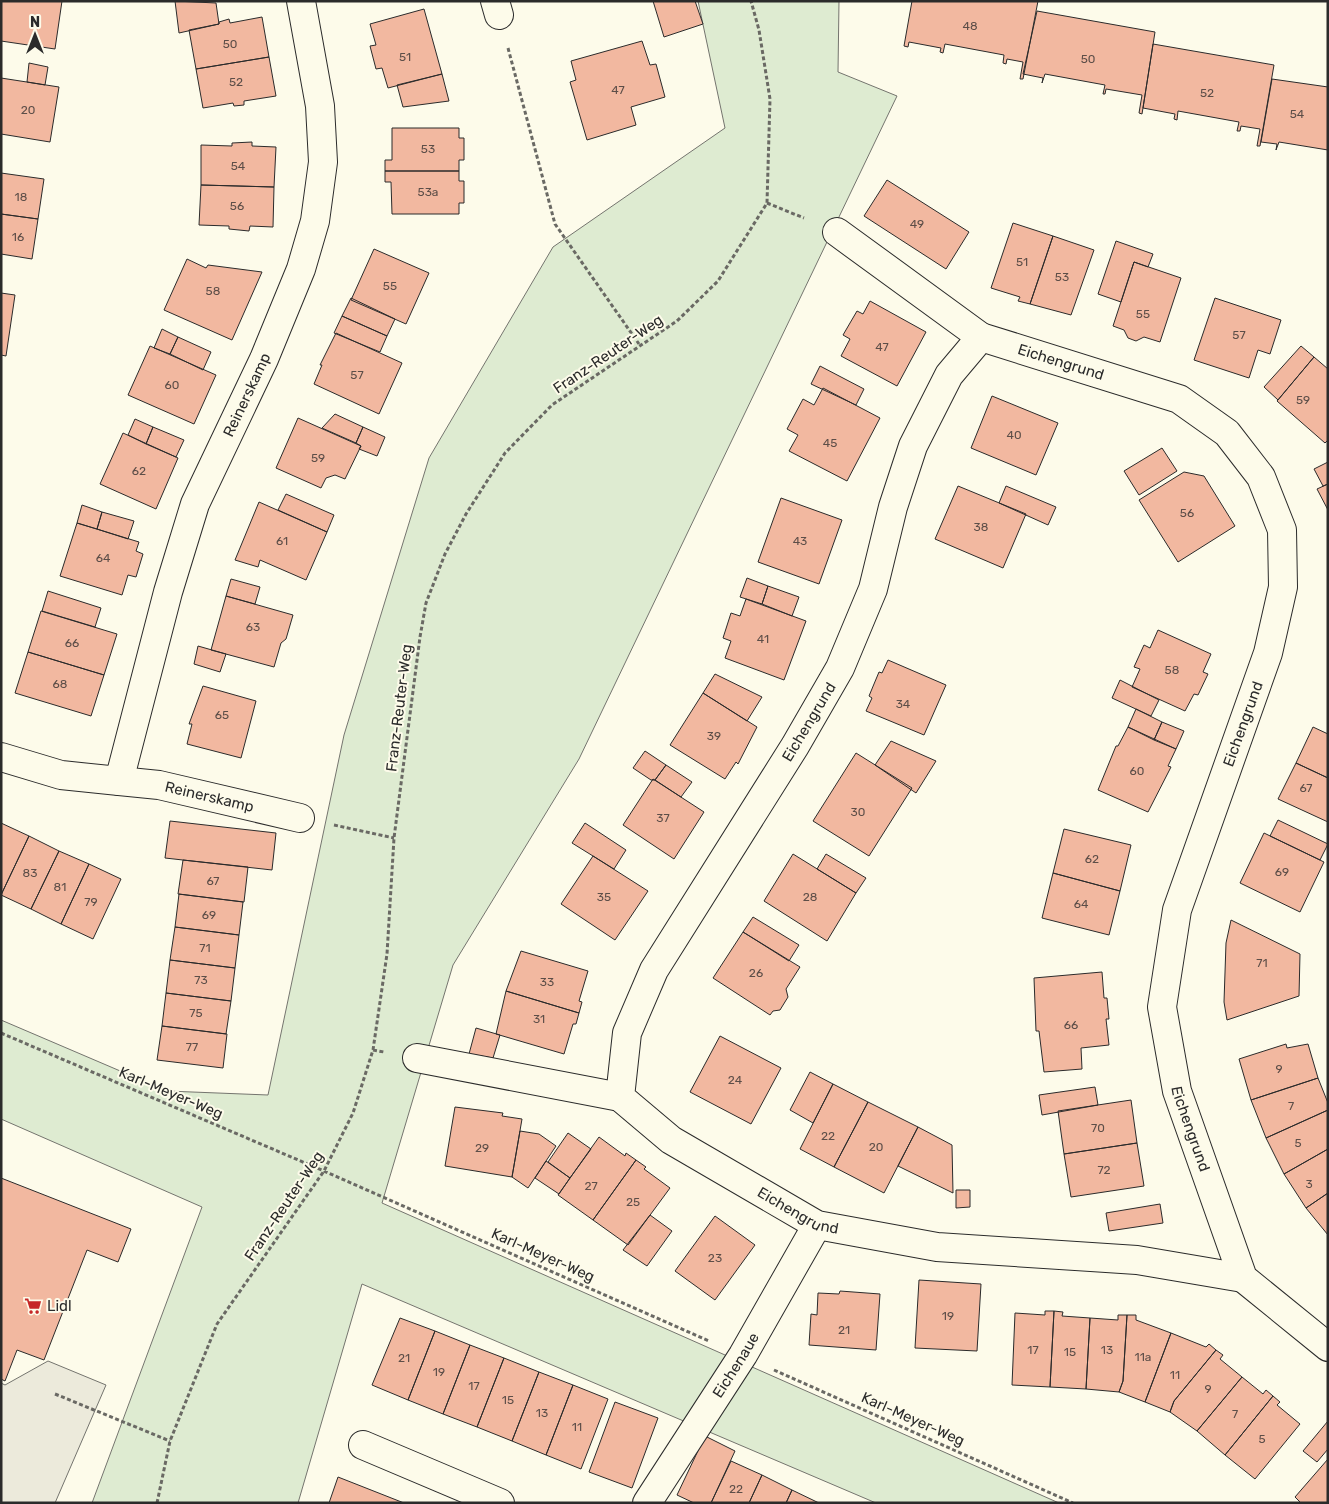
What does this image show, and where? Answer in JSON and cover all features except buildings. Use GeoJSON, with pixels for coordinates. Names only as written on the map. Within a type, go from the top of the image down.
{"type":"FeatureCollection","features":[{"type":"Feature","properties":{"kind":"street","name":"Reinerskamp"},"geometry":{"type":"LineString","coordinates":[[119,781],[168,592],[195,504],[264,359],[301,269],[315,221],[322,162],[320,106],[301,1]]}},
{"type":"Feature","properties":{"kind":"street","name":"Eichengrund"},"geometry":{"type":"LineString","coordinates":[[837,232],[981,337],[1179,399],[1227,433],[1261,477],[1282,530],[1283,587],[1268,653],[1177,910],[1162,1007],[1177,1091],[1243,1278]]}},
{"type":"Feature","properties":{"kind":"street","name":"Eichengrund"},"geometry":{"type":"LineString","coordinates":[[620,1097],[627,1033],[654,970],[795,746],[840,668],[872,588],[893,507],[913,446],[949,375],[981,337]]}},
{"type":"Feature","properties":{"kind":"street","name":"Reinerskamp"},"geometry":{"type":"LineString","coordinates":[[1,757],[61,775],[159,785],[300,818]]}},
{"type":"Feature","properties":{"kind":"street","name":"Eichengrund"},"geometry":{"type":"LineString","coordinates":[[417,1058],[620,1097],[671,1140],[817,1225],[936,1247],[1137,1260],[1243,1278],[1328,1348]]}},
{"type":"Feature","properties":{"kind":"street","name":"Eichenaue"},"geometry":{"type":"LineString","coordinates":[[647,1503],[743,1355],[817,1225]]}},
{"type":"Feature","properties":{"kind":"street"},"geometry":{"type":"LineString","coordinates":[[363,1444],[500,1503]]}},
{"type":"Feature","properties":{"kind":"path","name":"Franz-Reuter-Weg"},"geometry":{"type":"LineString","coordinates":[[157,1503],[170,1441],[218,1324],[324,1171],[354,1113],[372,1050],[386,954],[394,838],[420,637],[426,603],[445,554],[466,514],[505,453],[552,405],[640,344],[677,321],[718,281],[768,203],[770,99],[751,1]]}},
{"type":"Feature","properties":{"kind":"path"},"geometry":{"type":"LineString","coordinates":[[497,8],[555,224],[640,344]]}},
{"type":"Feature","properties":{"kind":"path"},"geometry":{"type":"LineString","coordinates":[[300,818],[394,838]]}},
{"type":"Feature","properties":{"kind":"path","name":"Karl-Meyer-Weg"},"geometry":{"type":"LineString","coordinates":[[1,1033],[324,1171],[743,1355],[1073,1503]]}},
{"type":"Feature","properties":{"kind":"path"},"geometry":{"type":"LineString","coordinates":[[55,1394],[170,1441]]}},
{"type":"Feature","properties":{"kind":"green space"},"geometry":{"type":"Polygon","coordinates":[[[698,1],[839,1],[838,72],[897,96],[579,759],[453,965],[382,1203],[1059,1503],[876,1503],[362,1284],[298,1503],[92,1503],[202,1207],[1,1119],[1,1020],[167,1091],[268,1095],[344,735],[429,458],[553,247],[725,128],[698,1]]]}},
{"type":"Feature","properties":{"kind":"shaded area"},"geometry":{"type":"Polygon","coordinates":[[[48,1361],[106,1385],[55,1503],[1,1503],[1,1383],[5,1385],[48,1361]]]}},
{"type":"Feature","properties":{"kind":"place","name":"Lidl"},"geometry":{"type":"Point","coordinates":[33,1306]}}]}
